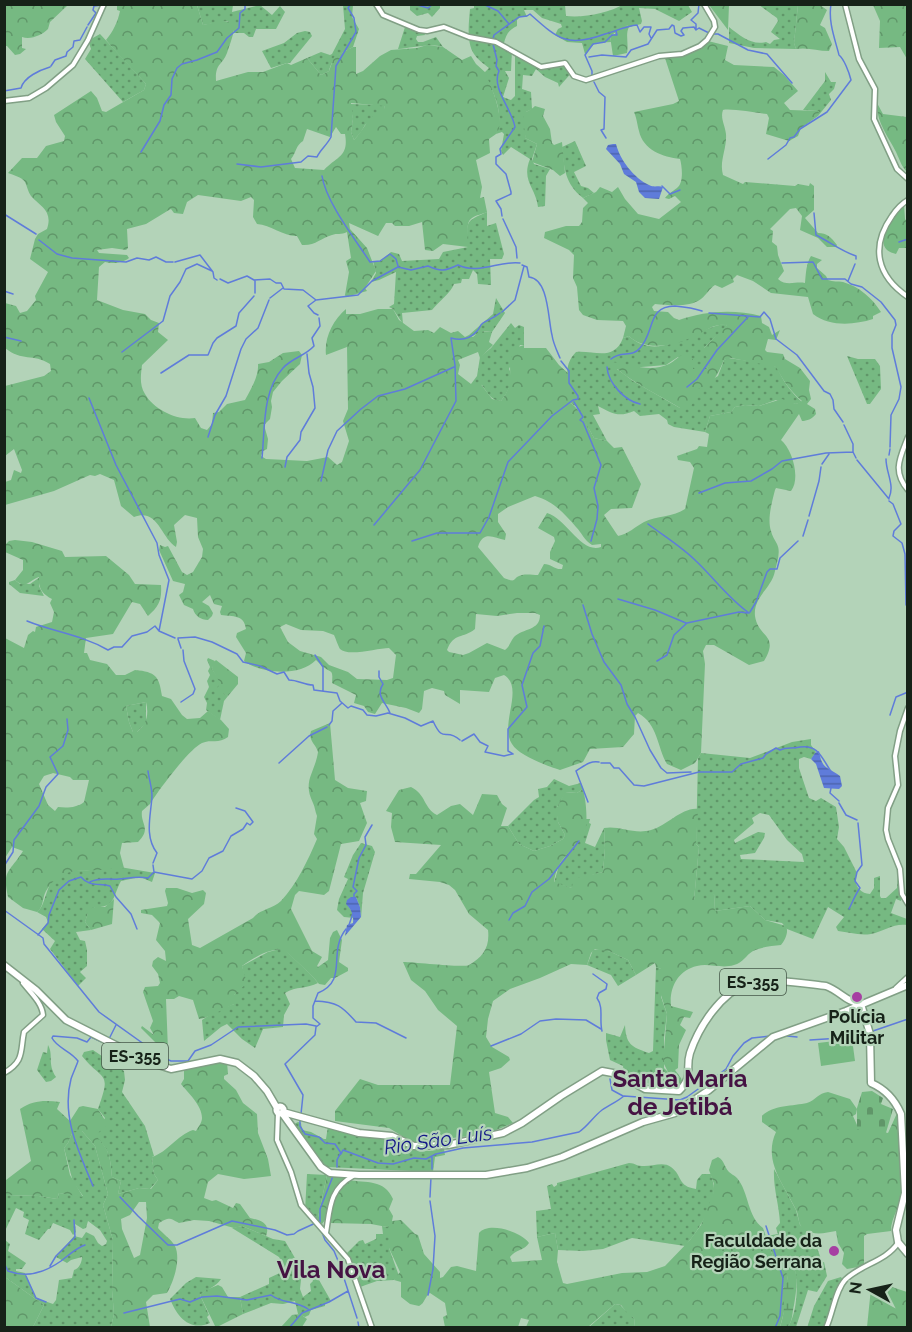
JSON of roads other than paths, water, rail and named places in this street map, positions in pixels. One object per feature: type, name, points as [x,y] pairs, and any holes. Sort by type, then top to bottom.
[{"type":"main road","name":"ES-355","points":[[4,965],[36,990],[66,1020],[89,1034],[148,1062],[171,1069],[209,1060],[233,1061],[254,1076],[282,1110],[302,1118],[359,1133],[392,1136],[418,1147],[448,1145],[503,1133],[602,1071],[618,1074],[645,1089],[679,1090],[689,1079],[690,1053],[710,1016],[731,994],[750,982],[787,982],[826,987],[838,992],[849,1001],[861,1004]]},
{"type":"main road","points":[[282,1110],[321,1167],[330,1173],[482,1175],[544,1164],[643,1122],[682,1110],[773,1037],[908,985]]},
{"type":"main road","points":[[849,1001],[849,1009]]},
{"type":"main road","points":[[861,1004],[869,1032],[871,1083],[882,1088],[901,1114],[905,1193],[897,1222],[898,1242],[908,1254]]},
{"type":"street","points":[[4,101],[29,98],[46,88],[75,63],[104,4]]},
{"type":"street","points":[[376,4],[382,15],[414,28],[427,32],[444,27],[469,37],[496,42],[539,67],[565,63],[574,76],[586,80],[658,56],[682,54],[700,46],[715,27],[704,4]]},
{"type":"street","points":[[846,4],[859,59],[875,89],[876,124],[892,153],[898,171],[908,179]]},
{"type":"street","points":[[908,200],[898,207],[887,224],[878,248],[883,269],[890,282],[908,297]]},
{"type":"street","points":[[908,437],[898,471],[900,479],[908,489]]},
{"type":"street","points":[[908,708],[895,756],[898,785],[886,819],[886,835],[900,869],[903,898],[908,904]]},
{"type":"street","points":[[4,1073],[15,1065],[23,1052],[24,1032],[41,1019],[43,1013],[18,975]]},
{"type":"street","points":[[894,991],[908,977]]},
{"type":"street","points":[[282,1110],[276,1127],[277,1140],[291,1172],[301,1205],[348,1259],[372,1328]]},
{"type":"street","points":[[326,1233],[333,1194],[345,1180],[359,1175]]},
{"type":"street","points":[[826,1328],[843,1282],[864,1267],[889,1254],[898,1242]]},
{"type":"water","points":[[616,144],[624,162],[638,178],[651,186],[663,187],[659,199],[645,198],[639,192],[636,182],[624,174],[620,164],[606,149],[608,145]]},
{"type":"water","points":[[819,751],[824,765],[840,776],[842,786],[839,789],[824,788],[816,764],[811,759]]},
{"type":"water","points":[[351,897],[356,897],[361,917],[345,936],[347,925],[353,923],[352,912],[346,904]]},
{"type":"waterway","points":[[141,152],[160,121],[164,105],[171,95],[172,79],[177,68],[182,64],[217,52],[227,38],[239,28],[240,13],[245,9],[245,4]]},
{"type":"waterway","points":[[237,164],[261,167],[301,162],[308,156],[317,157],[328,143],[331,137],[336,66],[356,32],[354,18],[348,8],[351,4]]},
{"type":"waterway","points":[[414,4],[428,8],[433,4]]},
{"type":"waterway","points":[[483,4],[498,11],[509,24]]},
{"type":"waterway","points":[[696,29],[696,24],[691,20],[698,13],[699,4]]},
{"type":"waterway","points":[[768,159],[786,145],[800,129],[827,112],[851,80],[843,59],[839,55],[834,37],[830,17],[831,4]]},
{"type":"waterway","points":[[88,25],[96,13],[93,10],[94,6],[102,5]]},
{"type":"waterway","points":[[493,39],[494,35],[519,17],[530,14],[548,30],[564,39],[592,38],[637,25],[640,32],[644,27],[651,27],[649,34],[651,38]]},
{"type":"waterway","points":[[589,57],[602,55],[626,57],[631,50],[648,44],[657,30],[669,29],[672,25],[675,33],[681,36],[684,35],[681,31],[683,28],[694,27],[696,30],[699,28],[709,33]]},
{"type":"waterway","points":[[51,66],[55,60],[66,56],[73,47],[74,41],[80,40],[87,27]]},
{"type":"waterway","points":[[592,76],[585,55],[593,44],[605,42],[612,35],[617,35],[616,31]]},
{"type":"waterway","points":[[713,34],[718,34],[748,50],[767,54],[792,83]]},
{"type":"waterway","points":[[493,44],[497,60],[496,66],[499,71],[498,84],[515,127],[500,149],[501,154],[496,157],[496,164],[506,174],[511,192],[496,201],[502,216]]},
{"type":"waterway","points":[[4,91],[21,88],[29,77],[50,67]]},
{"type":"waterway","points":[[594,82],[599,92],[605,97],[604,129],[601,130],[606,138]]},
{"type":"waterway","points":[[322,176],[335,209],[370,262],[380,261],[390,254],[396,259],[398,266]]},
{"type":"waterway","points":[[662,186],[670,194],[680,190]]},
{"type":"waterway","points":[[814,213],[816,235],[856,256],[856,259]]},
{"type":"waterway","points":[[4,214],[36,234]]},
{"type":"waterway","points":[[503,219],[516,247],[517,258]]},
{"type":"waterway","points":[[899,242],[908,239]]},
{"type":"waterway","points":[[39,240],[57,254],[72,258],[126,262],[137,258],[149,260],[156,257],[166,262],[173,262]]},
{"type":"waterway","points":[[175,262],[200,255],[217,280]]},
{"type":"waterway","points":[[782,263],[813,262],[822,279],[845,279],[851,284],[862,287],[881,302],[895,320],[892,348],[901,387],[899,399],[891,415],[890,447]]},
{"type":"waterway","points":[[318,315],[308,306],[316,300],[358,295],[372,281],[398,267],[411,270],[428,266],[443,270],[458,265],[466,268],[482,268],[505,263],[520,263]]},
{"type":"waterway","points":[[122,352],[163,321],[170,296],[186,269],[197,264],[212,271]]},
{"type":"waterway","points":[[848,281],[855,264]]},
{"type":"waterway","points":[[522,265],[527,267],[529,277],[536,279],[544,292],[555,347],[560,358]]},
{"type":"waterway","points":[[502,312],[515,300],[524,266]]},
{"type":"waterway","points":[[220,279],[228,283],[247,276],[254,280],[270,279],[281,283],[284,289],[303,290],[316,300]]},
{"type":"waterway","points":[[255,281],[255,293]]},
{"type":"waterway","points":[[270,298],[283,288]]},
{"type":"waterway","points":[[4,291],[13,294]]},
{"type":"waterway","points":[[161,373],[189,355],[208,355],[217,338],[236,326],[239,313],[254,296]]},
{"type":"waterway","points":[[208,437],[215,415],[226,396],[241,349],[246,339],[258,328],[269,300]]},
{"type":"waterway","points":[[611,359],[637,351],[645,342],[660,310],[675,306],[702,311]]},
{"type":"waterway","points":[[709,313],[760,317],[764,312],[770,319],[776,339],[797,355],[824,391],[830,394],[834,409],[843,422]]},
{"type":"waterway","points":[[374,525],[420,470],[456,401],[455,365],[451,338],[468,338],[483,323],[500,313]]},
{"type":"waterway","points":[[687,387],[697,379],[717,350],[748,317]]},
{"type":"waterway","points":[[262,458],[266,411],[271,388],[283,368],[314,346],[312,338],[320,326],[319,318]]},
{"type":"waterway","points":[[4,337],[21,341]]},
{"type":"waterway","points":[[285,467],[287,457],[300,440],[301,432],[315,408],[307,354]]},
{"type":"waterway","points":[[412,541],[437,533],[480,533],[489,517],[508,462],[552,416],[573,400],[578,399],[569,383],[569,371],[561,361]]},
{"type":"waterway","points":[[321,481],[328,450],[337,431],[361,409],[378,396],[405,389],[454,367]]},
{"type":"waterway","points":[[607,367],[610,379],[618,390],[640,404]]},
{"type":"waterway","points":[[89,398],[116,465],[157,543],[169,580],[159,631]]},
{"type":"waterway","points":[[574,402],[583,417],[580,420],[583,422],[601,465],[594,488],[598,506],[591,541]]},
{"type":"waterway","points":[[844,425],[853,444],[856,458]]},
{"type":"waterway","points":[[889,455],[890,449]]},
{"type":"waterway","points":[[699,493],[725,483],[751,481],[782,461],[826,453],[853,452]]},
{"type":"waterway","points":[[822,464],[829,454]]},
{"type":"waterway","points":[[886,459],[891,484],[889,498]]},
{"type":"waterway","points":[[857,460],[889,499]]},
{"type":"waterway","points":[[809,516],[821,467]]},
{"type":"waterway","points":[[889,501],[893,504],[901,524],[894,531],[893,536],[902,543],[905,554],[906,605]]},
{"type":"waterway","points":[[803,536],[808,520]]},
{"type":"waterway","points":[[648,524],[691,556],[749,613]]},
{"type":"waterway","points":[[750,612],[767,572],[770,569],[777,569],[780,558],[798,541]]},
{"type":"waterway","points":[[618,599],[655,610],[686,623]]},
{"type":"waterway","points":[[583,605],[604,662],[621,685],[627,704],[661,768],[667,773],[691,772]]},
{"type":"waterway","points":[[657,661],[667,655],[674,635],[687,623],[739,612],[748,613]]},
{"type":"waterway","points":[[27,621],[108,650],[122,647],[132,636],[147,632],[155,626],[159,631],[175,638]]},
{"type":"waterway","points":[[513,754],[508,751],[508,729],[527,707],[522,685],[533,653],[540,646],[544,626]]},
{"type":"waterway","points":[[178,638],[195,637],[212,642],[237,654],[243,662],[260,666],[277,674],[284,672],[289,680],[313,685],[314,690],[337,693],[340,701],[348,708],[351,706],[363,710],[367,715],[376,716],[388,713],[421,726],[433,721],[442,734],[455,736],[460,740]]},
{"type":"waterway","points":[[178,639],[181,648]]},
{"type":"waterway","points":[[181,702],[193,694],[195,689],[184,661],[183,650]]},
{"type":"waterway","points":[[315,655],[323,667],[323,690]]},
{"type":"waterway","points":[[379,671],[383,684],[381,696],[390,713]]},
{"type":"waterway","points":[[890,715],[896,697],[908,692]]},
{"type":"waterway","points":[[329,725],[333,711],[342,703]]},
{"type":"waterway","points":[[4,866],[13,852],[14,840],[39,806],[46,787],[58,774],[50,757],[63,746],[68,730],[67,719]]},
{"type":"waterway","points":[[279,763],[309,736],[327,727]]},
{"type":"waterway","points":[[462,741],[474,734],[480,742],[488,746],[485,752],[504,756],[512,754]]},
{"type":"waterway","points":[[601,763],[610,763],[614,768],[619,768],[634,785],[644,786],[699,772],[732,772],[741,764],[763,758],[776,748],[780,750],[806,747],[816,750],[832,773]]},
{"type":"waterway","points":[[588,802],[576,771],[590,763],[599,762]]},
{"type":"waterway","points":[[148,771],[152,790],[149,833],[157,853],[153,863]]},
{"type":"waterway","points":[[831,788],[830,793],[839,801]]},
{"type":"waterway","points":[[839,803],[846,815],[857,820]]},
{"type":"waterway","points":[[154,872],[192,879],[202,871],[209,858],[223,851],[231,836],[243,829],[247,823],[250,825],[253,822],[245,811],[236,808]]},
{"type":"waterway","points":[[849,909],[860,888],[855,881],[862,865],[858,823]]},
{"type":"waterway","points":[[354,898],[357,891],[353,887],[359,858],[366,845],[365,837],[372,825]]},
{"type":"waterway","points":[[509,920],[513,913],[525,906],[532,892],[549,879],[579,841]]},
{"type":"waterway","points":[[90,882],[101,879],[148,878],[154,872],[153,865]]},
{"type":"waterway","points":[[38,935],[48,923],[59,890],[69,881],[81,877],[91,883],[110,886],[116,897],[131,914],[137,929]]},
{"type":"waterway","name":"Rio São Luís","points":[[4,910],[43,938],[44,944],[99,1012],[171,1061],[188,1061],[195,1051],[211,1045],[238,1027],[306,1024],[316,1026]]},
{"type":"waterway","points":[[349,925],[353,913]]},
{"type":"waterway","points":[[301,1114],[303,1095],[285,1064],[315,1035],[316,1027],[320,1024],[313,1018],[313,1006],[318,993],[333,981],[338,947],[346,929]]},
{"type":"waterway","points":[[593,974],[607,984],[606,989],[599,993],[597,998],[602,1031]]},
{"type":"waterway","points":[[315,1001],[334,1004],[343,1009],[356,1022],[376,1023],[406,1038]]},
{"type":"waterway","name":"Rio São Luís","points":[[873,1031],[908,1019]]},
{"type":"waterway","points":[[491,1046],[521,1034],[540,1021],[586,1020],[601,1029]]},
{"type":"waterway","points":[[109,1039],[116,1025]]},
{"type":"waterway","name":"Rio São Luís","points":[[810,1040],[868,1033]]},
{"type":"waterway","points":[[93,1186],[77,1147],[68,1107],[71,1079],[78,1061],[52,1038],[53,1036],[77,1038],[87,1042],[91,1037],[105,1042]]},
{"type":"waterway","name":"Rio São Luís","points":[[341,1154],[343,1150],[378,1163],[393,1164],[414,1158],[426,1159],[436,1154],[463,1148],[532,1142],[579,1132],[602,1110],[624,1096],[680,1100],[687,1097],[726,1069],[744,1043],[752,1038],[770,1036]]},
{"type":"waterway","name":"Rio São Luís","points":[[787,1036],[797,1037]]},
{"type":"waterway","points":[[610,1079],[612,1090],[623,1096]]},
{"type":"waterway","name":"Rio São Luís","points":[[300,1118],[300,1126],[305,1134],[319,1137],[325,1143],[335,1144],[341,1153]]},
{"type":"waterway","points":[[337,1167],[340,1154]]},
{"type":"waterway","points":[[432,1157],[432,1169]]},
{"type":"waterway","points":[[320,1225],[320,1209],[333,1176]]},
{"type":"waterway","points":[[430,1197],[431,1177]]},
{"type":"waterway","points":[[120,1197],[168,1245],[177,1245],[232,1221],[275,1230],[287,1235],[294,1234],[320,1221]]},
{"type":"waterway","points":[[428,1295],[433,1269],[435,1236],[430,1201]]},
{"type":"waterway","points":[[50,1266],[56,1256],[75,1237],[74,1220]]},
{"type":"waterway","points":[[766,1226],[783,1278],[780,1316],[775,1328]]},
{"type":"waterway","points":[[321,1230],[339,1263],[357,1318]]},
{"type":"waterway","points":[[4,1263],[8,1271],[21,1274],[35,1273],[55,1265],[85,1245]]},
{"type":"waterway","points":[[26,1276],[36,1298],[46,1302]]},
{"type":"waterway","points":[[289,1328],[302,1313],[348,1291]]},
{"type":"waterway","points":[[124,1313],[180,1299],[190,1302],[202,1297],[217,1296],[247,1300],[271,1295],[308,1309]]},
{"type":"waterway","points":[[358,1322],[359,1328]]},
{"type":"place","name":"Polícia Militar","points":[[857,997]]},
{"type":"place","name":"Faculdade da Região Serrana","points":[[834,1251]]},
{"type":"district","name":"Santa Maria de Jetibá","points":[[680,1093]]},
{"type":"district","name":"Vila Nova","points":[[331,1270]]}]
